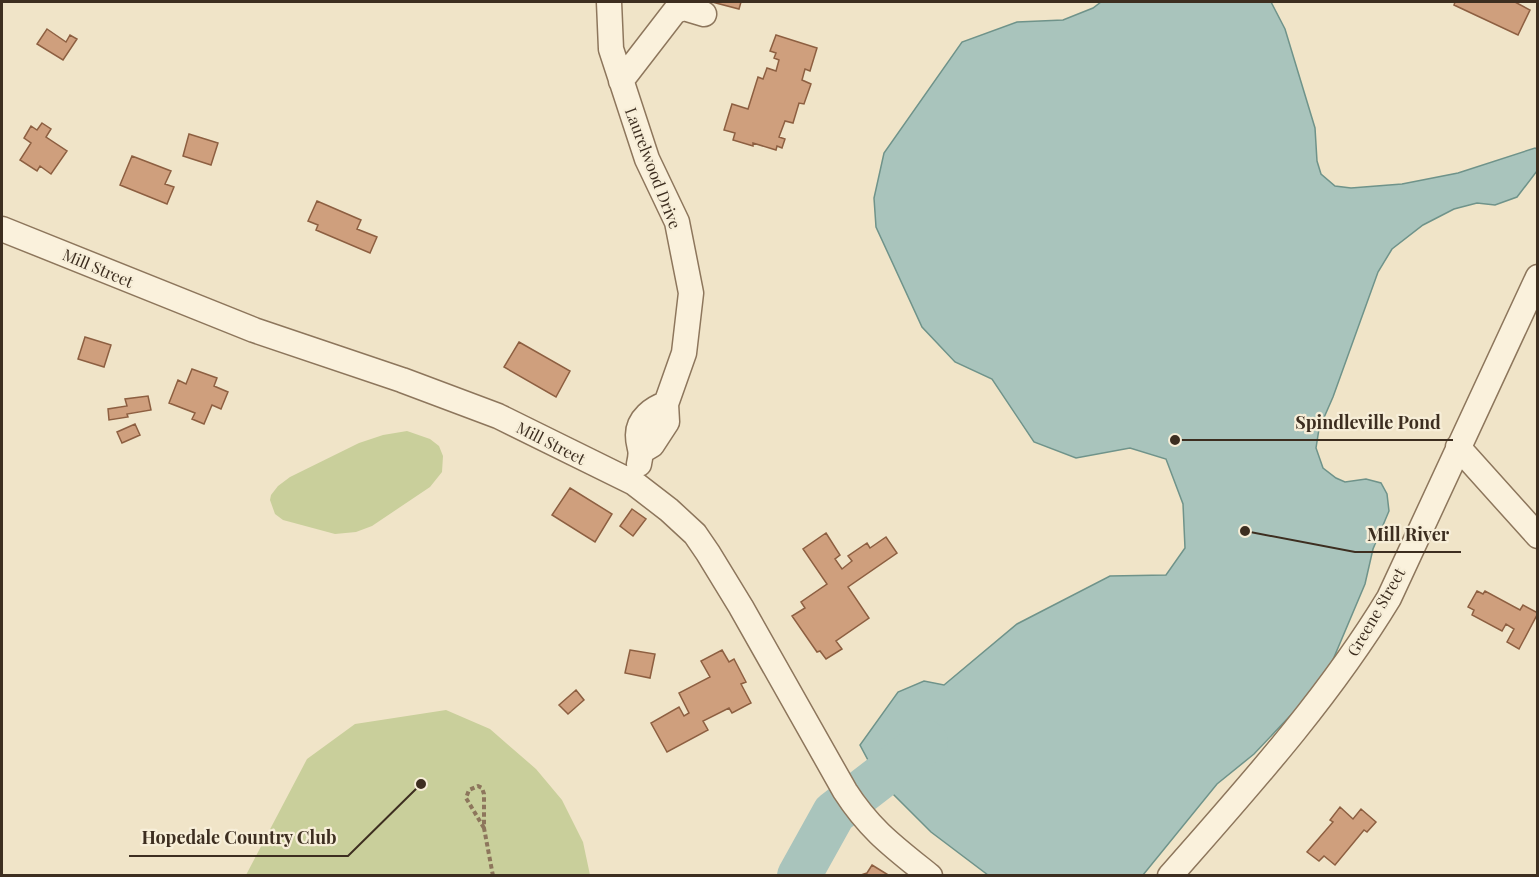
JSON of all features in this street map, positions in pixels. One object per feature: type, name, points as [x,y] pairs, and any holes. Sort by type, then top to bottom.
[{"type":"street","name":"Laurelwood Drive","points":[[609,2],[610,49],[647,159],[677,222],[691,293],[684,353],[666,404],[667,422],[652,445],[642,451],[633,483]]},
{"type":"street","points":[[621,81],[675,11],[684,8],[704,14]]},
{"type":"street","name":"Mill Street","points":[[2,229],[244,326],[402,380],[498,416],[633,483],[669,510],[695,534],[741,607],[859,813],[881,837],[930,876]]},
{"type":"street","name":"Greene Street","points":[[1170,876],[1285,744],[1365,637],[1389,598],[1538,278]]},
{"type":"street","points":[[1458,447],[1538,536]]},
{"type":"path","points":[[484,828],[466,798],[469,790],[478,786],[482,788],[484,794],[484,828],[493,876]]},
{"type":"green space","points":[[407,431],[430,439],[439,446],[443,456],[442,472],[430,487],[372,526],[356,532],[335,534],[283,520],[275,514],[270,500],[271,495],[290,477],[359,443],[383,435]]},
{"type":"green space","points":[[446,710],[490,729],[536,769],[562,800],[583,842],[590,875],[246,875],[307,759],[355,724]]},
{"type":"water","points":[[1101,2],[1271,2],[1285,29],[1315,128],[1317,161],[1321,174],[1335,186],[1351,188],[1402,184],[1458,173],[1535,148],[1537,149],[1537,171],[1517,197],[1495,205],[1477,203],[1454,209],[1423,225],[1392,249],[1378,272],[1333,397],[1319,429],[1316,448],[1323,468],[1336,478],[1345,482],[1366,479],[1381,483],[1387,494],[1389,511],[1373,549],[1365,584],[1329,669],[1307,698],[1254,754],[1217,784],[1143,875],[988,875],[931,832],[878,779],[860,745],[898,692],[924,681],[944,685],[1017,624],[1110,576],[1166,575],[1185,548],[1183,504],[1166,459],[1130,448],[1076,458],[1034,442],[992,379],[955,362],[922,327],[876,227],[874,198],[884,153],[962,42],[1017,22],[1063,20],[1093,8]]},
{"type":"building","points":[[712,2],[741,2],[739,9]]},
{"type":"building","points":[[1455,2],[1515,2],[1530,10],[1518,35],[1454,5]]},
{"type":"building","points":[[47,29],[66,42],[70,35],[77,39],[63,60],[37,44]]},
{"type":"building","points":[[776,35],[817,48],[810,71],[805,69],[802,80],[811,84],[804,104],[799,103],[793,123],[785,121],[779,137],[785,139],[782,148],[777,146],[776,150],[733,140],[735,133],[724,130],[732,104],[748,109],[758,77],[763,79],[767,68],[776,71],[779,60],[774,58],[776,53],[770,51]]},
{"type":"building","points":[[42,123],[51,129],[46,137],[67,151],[51,174],[40,166],[37,171],[20,160],[31,143],[24,138],[31,126],[37,130]]},
{"type":"building","points":[[189,134],[218,143],[211,165],[183,156]]},
{"type":"building","points":[[132,156],[171,171],[165,184],[174,187],[167,204],[120,185]]},
{"type":"building","points":[[317,201],[361,220],[357,229],[377,237],[370,253],[316,230],[318,225],[308,221]]},
{"type":"building","points":[[85,337],[111,345],[104,367],[78,359]]},
{"type":"building","points":[[519,342],[570,371],[556,397],[504,367]]},
{"type":"building","points":[[192,369],[217,378],[214,386],[228,392],[221,409],[212,405],[204,424],[192,419],[195,413],[169,403],[178,380],[186,384]]},
{"type":"building","points":[[148,396],[151,410],[109,420],[108,409],[127,406],[125,399]]},
{"type":"building","points":[[135,424],[140,435],[122,443],[117,432]]},
{"type":"building","points":[[570,488],[612,514],[595,542],[552,515]]},
{"type":"building","points":[[632,509],[646,519],[633,536],[620,526]]},
{"type":"building","points":[[826,533],[840,555],[835,559],[842,569],[852,561],[848,556],[867,543],[870,548],[886,537],[897,553],[848,587],[869,618],[836,641],[842,649],[826,659],[820,651],[817,652],[792,616],[805,608],[801,602],[827,584],[803,549]]},
{"type":"building","points":[[1477,591],[1483,594],[1485,591],[1520,610],[1523,605],[1538,613],[1519,649],[1507,642],[1514,629],[1506,624],[1502,631],[1472,615],[1474,610],[1468,607]]},
{"type":"building","points":[[630,650],[655,654],[650,678],[625,673]]},
{"type":"building","points":[[722,650],[729,662],[734,659],[746,682],[741,684],[751,703],[732,713],[729,708],[703,721],[708,730],[667,752],[651,723],[679,707],[684,716],[689,713],[679,693],[710,677],[701,661]]},
{"type":"building","points":[[576,690],[584,700],[568,714],[559,705]]},
{"type":"building","points":[[1340,807],[1353,819],[1361,809],[1376,822],[1367,832],[1364,830],[1335,865],[1324,856],[1319,861],[1307,852],[1333,822],[1330,820]]},
{"type":"building","points":[[872,865],[890,876],[858,876],[867,873]]},
{"type":"waterway","points":[[799,876],[834,813],[926,742]]},
{"type":"place","name":"Spindleville Pond","points":[[1175,440]]},
{"type":"place","name":"Mill River","points":[[1245,531]]},
{"type":"place","name":"Hopedale Country Club","points":[[421,784]]}]
